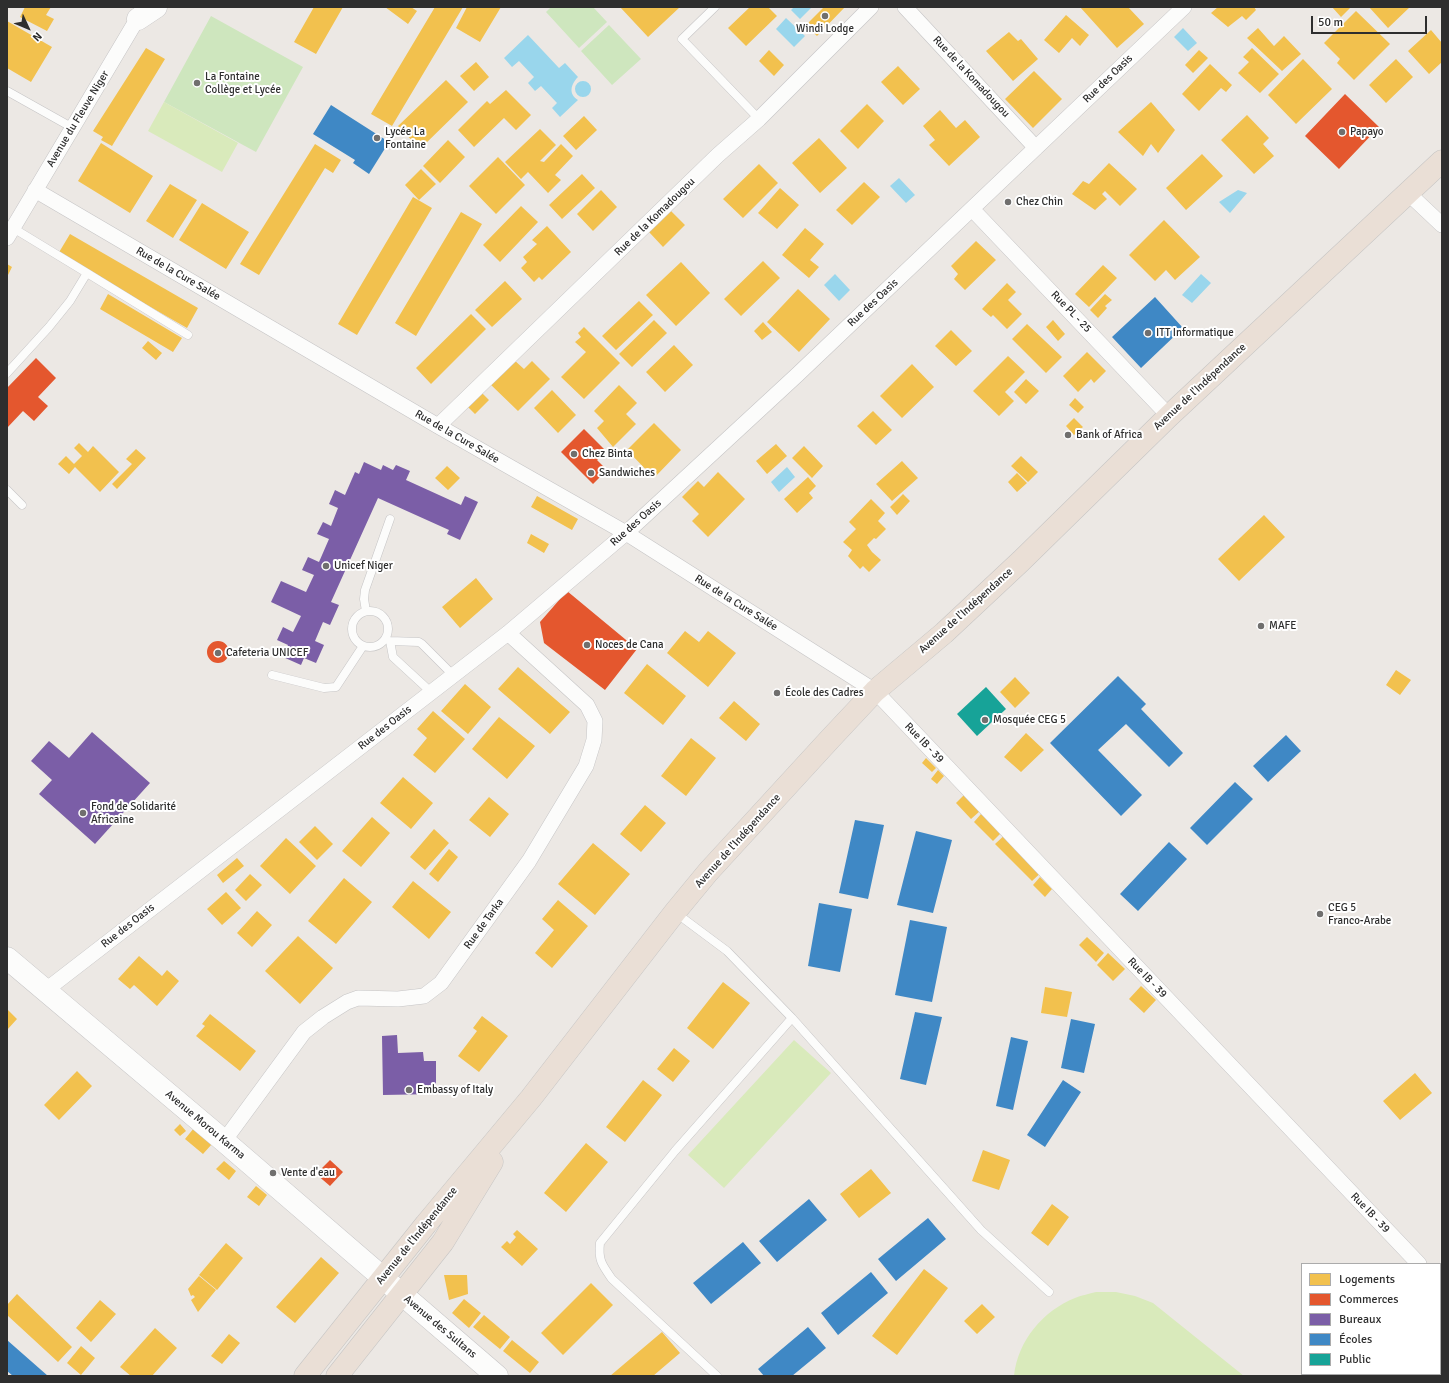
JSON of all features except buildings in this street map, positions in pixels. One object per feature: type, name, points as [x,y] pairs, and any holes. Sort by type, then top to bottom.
[{"type":"highway","name":"Avenue de l'Indépendance","points":[[305,1376],[383,1278],[531,1098],[675,912],[708,872],[875,691],[955,623],[1021,561],[1169,416],[1442,161]]},
{"type":"highway","name":"Avenue de l'Indépendance","points":[[337,1376],[443,1242],[531,1098]]},
{"type":"street","name":"Rue de la Komadougou","points":[[438,426],[759,118],[871,7]]},
{"type":"street","name":"Rue de la Komadougou","points":[[905,7],[1036,148]]},
{"type":"street","name":"Rue des Oasis","points":[[46,990],[508,633],[626,533],[797,375],[1184,7]]},
{"type":"street","name":"Avenue du Fleuve Niger","points":[[10,233],[146,11]]},
{"type":"street","name":"Rue de la Cure Salée","points":[[35,190],[438,426],[626,533],[875,691]]},
{"type":"street","points":[[1408,193],[1442,225]]},
{"type":"street","name":"Rue PL - 25","points":[[972,209],[1169,416]]},
{"type":"street","name":"Rue de Tarka","points":[[224,1141],[304,1032],[323,1016],[347,1002],[358,998],[398,1000],[424,996],[441,983],[529,861],[586,766],[594,740],[595,721],[587,705],[508,633]]},
{"type":"street","name":"Rue IB - 39","points":[[875,691],[1418,1263]]},
{"type":"street","name":"Avenue Morou Karma","points":[[7,958],[224,1141],[402,1294]]},
{"type":"street","name":"Avenue des Sultans","points":[[402,1294],[497,1376]]},
{"type":"lane","points":[[715,7],[682,39],[759,118]]},
{"type":"lane","points":[[7,91],[73,128]]},
{"type":"lane","points":[[10,233],[24,236],[188,335]]},
{"type":"lane","points":[[7,373],[49,327],[70,301],[86,273]]},
{"type":"lane","points":[[7,490],[22,505]]},
{"type":"lane","points":[[366,611],[364,599],[366,590],[390,519]]},
{"type":"lane","points":[[431,692],[393,657],[388,639],[386,621],[377,613],[366,611],[356,617],[352,629],[352,635],[355,640],[363,646],[377,646],[388,639],[419,642],[453,675]]},
{"type":"lane","points":[[272,675],[324,688],[336,686],[363,646]]},
{"type":"lane","points":[[675,912],[727,951],[792,1018],[981,1230],[1049,1292]]},
{"type":"lane","points":[[717,1376],[612,1279],[601,1263],[599,1254],[600,1243],[675,1151],[792,1018]]},
{"type":"green space","points":[[551,7],[593,7],[607,22],[579,48],[546,12]]},
{"type":"green space","points":[[211,16],[303,67],[256,152],[164,102]]},
{"type":"green space","points":[[609,25],[641,59],[612,85],[581,51]]},
{"type":"green space","points":[[164,102],[238,143],[222,172],[148,131]]},
{"type":"green space","points":[[794,1040],[831,1073],[724,1188],[688,1155]]},
{"type":"green space","points":[[1096,1292],[1116,1292],[1135,1296],[1153,1303],[1244,1376],[1014,1376],[1016,1363],[1021,1350],[1034,1328],[1063,1304],[1078,1297]]},
{"type":"water","points":[[794,7],[812,7],[800,19],[791,10]]},
{"type":"water","points":[[786,18],[805,36],[794,47],[776,29]]},
{"type":"water","points":[[1183,28],[1197,43],[1188,51],[1174,37]]},
{"type":"water","points":[[528,35],[559,68],[565,63],[578,77],[572,86],[572,92],[578,100],[560,117],[552,108],[557,103],[541,86],[535,91],[528,83],[534,77],[519,61],[512,67],[504,58]]},
{"type":"water","points":[[580,81],[586,81],[591,86],[589,95],[586,97],[580,97],[575,92],[575,86]]},
{"type":"water","points":[[899,178],[915,195],[906,203],[890,186]]},
{"type":"water","points":[[1238,190],[1247,193],[1230,213],[1219,202]]},
{"type":"water","points":[[835,274],[850,290],[839,301],[824,285]]},
{"type":"water","points":[[1201,274],[1211,283],[1192,303],[1182,295]]},
{"type":"water","points":[[787,467],[795,477],[779,492],[771,482]]},
{"type":"place","name":"Windi Lodge","points":[[825,16]]},
{"type":"place","name":"La Fontaine Collège et Lycée","points":[[197,83]]},
{"type":"place","name":"Papayo","points":[[1342,132]]},
{"type":"place","name":"Lycée La Fontaine","points":[[377,138]]},
{"type":"place","name":"Chez Chin","points":[[1008,202]]},
{"type":"place","name":"ITT Informatique","points":[[1148,333]]},
{"type":"place","name":"Bank of Africa","points":[[1068,435]]},
{"type":"place","name":"Chez Binta","points":[[574,454]]},
{"type":"place","name":"Sandwiches","points":[[591,473]]},
{"type":"place","name":"Unicef Niger","points":[[326,566]]},
{"type":"place","name":"MAFE","points":[[1261,626]]},
{"type":"place","name":"Noces de Cana","points":[[587,645]]},
{"type":"place","name":"Cafeteria UNICEF","points":[[218,653]]},
{"type":"place","name":"École des Cadres","points":[[777,693]]},
{"type":"place","name":"Mosquée CEG 5","points":[[985,720]]},
{"type":"place","name":"Fond de Solidarité Africaine","points":[[83,813]]},
{"type":"place","name":"CEG 5 Franco-Arabe","points":[[1320,914]]},
{"type":"place","name":"Embassy of Italy","points":[[409,1090]]},
{"type":"place","name":"Vente d'eau","points":[[273,1173]]}]
